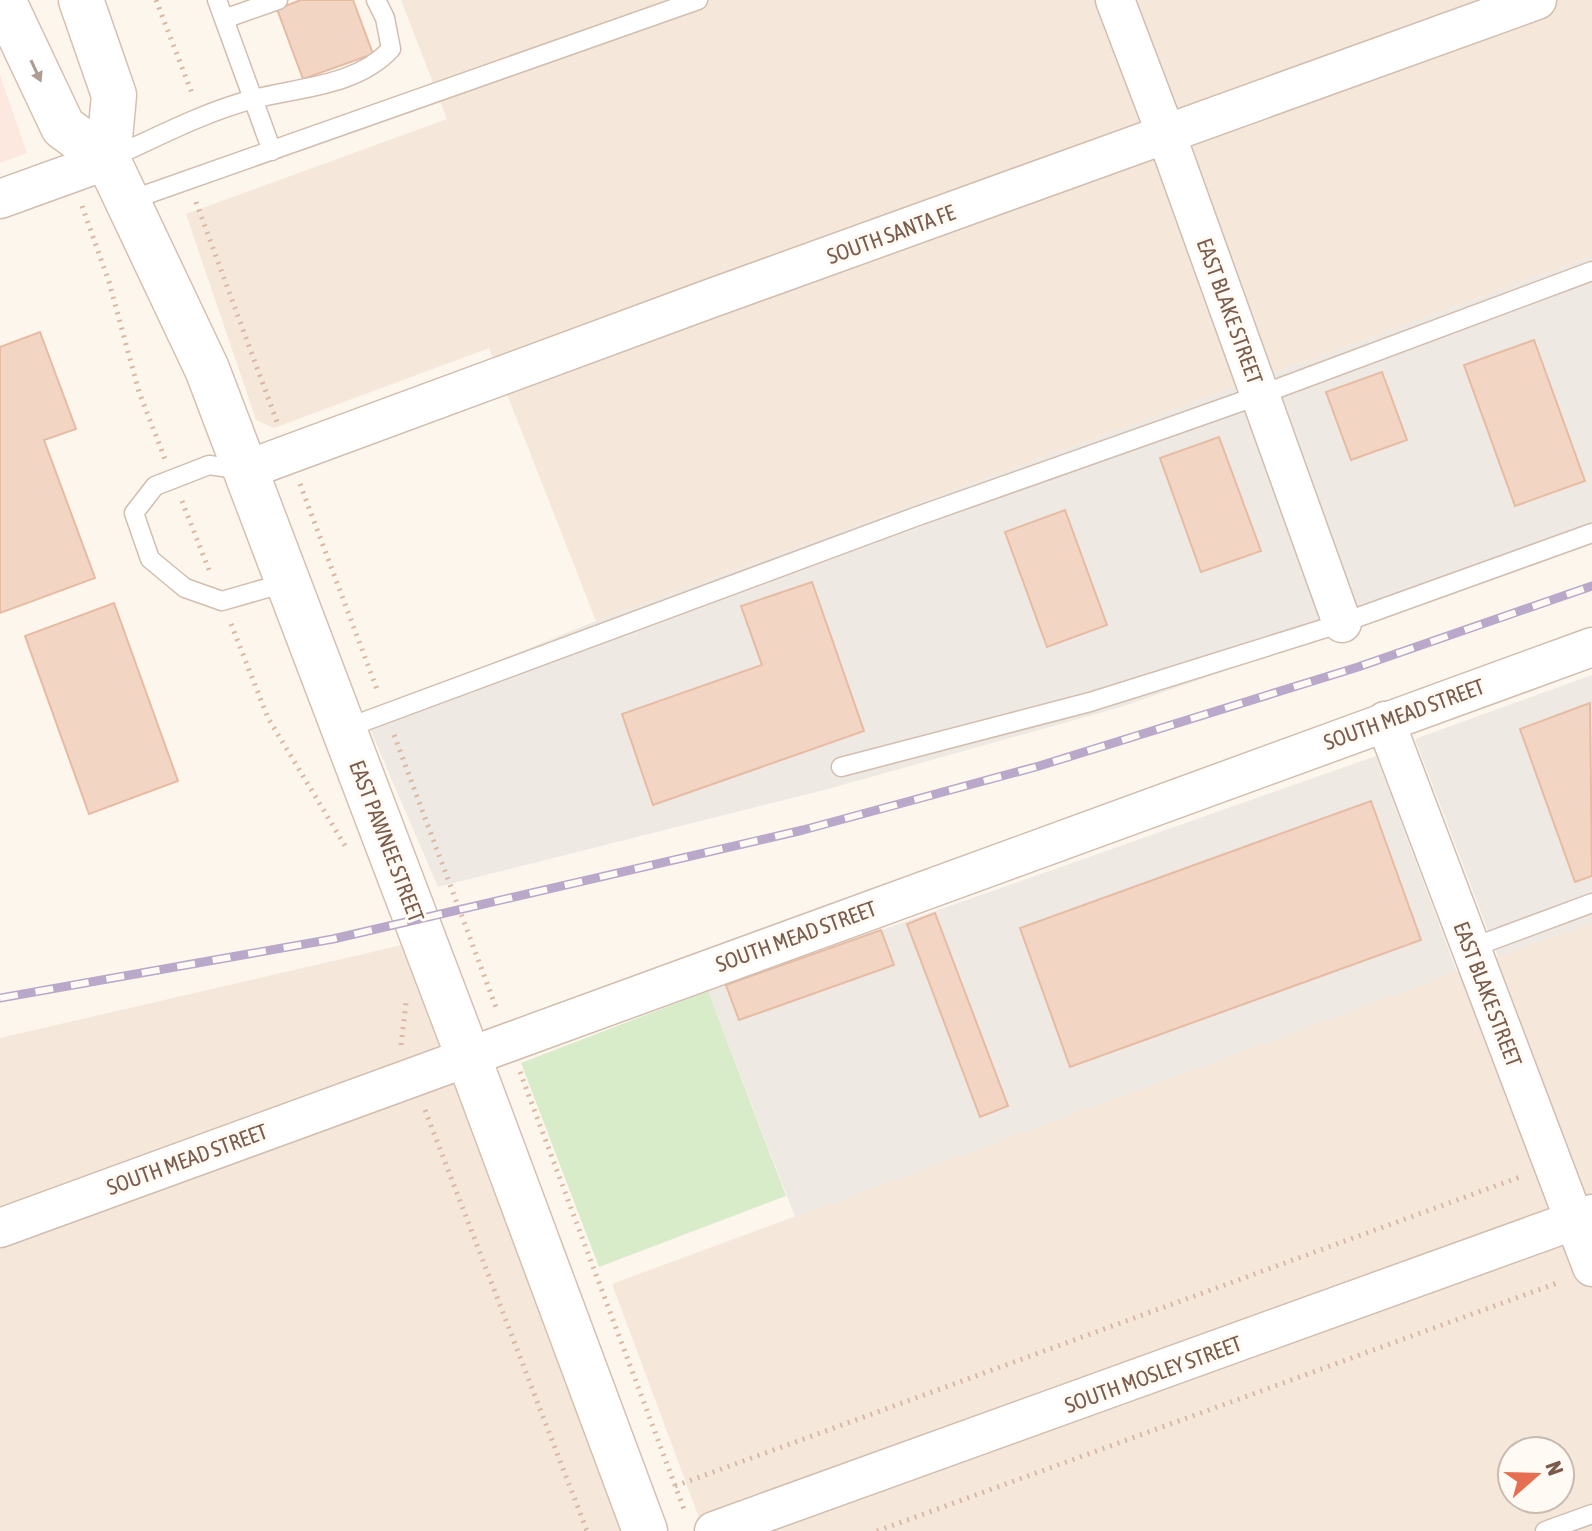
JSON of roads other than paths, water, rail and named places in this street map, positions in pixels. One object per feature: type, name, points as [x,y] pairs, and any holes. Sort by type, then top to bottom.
[{"type":"main road","name":"EAST PAWNEE STREET","points":[[3,0],[63,127],[108,160],[207,369],[645,1531]]},
{"type":"main road","points":[[81,0],[114,95],[108,160]]},
{"type":"street","name":"EAST BLAKE STREET","points":[[1115,0],[1342,623]]},
{"type":"street","name":"SOUTH SANTA FE","points":[[246,470],[1537,0]]},
{"type":"street","points":[[0,199],[108,160]]},
{"type":"street","name":"SOUTH MEAD STREET","points":[[0,1228],[1592,647]]},
{"type":"street","name":"EAST BLAKE STREET","points":[[1385,721],[1471,948],[1583,1218],[1592,1267]]},
{"type":"street","name":"SOUTH MOSLEY STREET","points":[[701,1525],[1583,1218]]},
{"type":"lane","points":[[217,0],[272,151]]},
{"type":"lane","points":[[224,19],[278,0]]},
{"type":"lane","points":[[108,160],[201,118],[253,99],[310,89],[379,62],[391,49],[385,18],[376,0]]},
{"type":"lane","points":[[128,201],[698,0]]},
{"type":"lane","points":[[344,729],[1592,271]]},
{"type":"lane","points":[[246,470],[209,465],[155,486],[134,513],[150,559],[185,588],[222,601],[288,582]]},
{"type":"lane","points":[[841,767],[1090,702],[1342,623],[1592,533]]},
{"type":"lane","points":[[1471,948],[1592,903]]},
{"type":"lane","points":[[1545,1531],[1592,1514]]},
{"type":"railway","points":[[0,998],[333,939],[803,830],[1039,766],[1358,667],[1592,586]]}]
